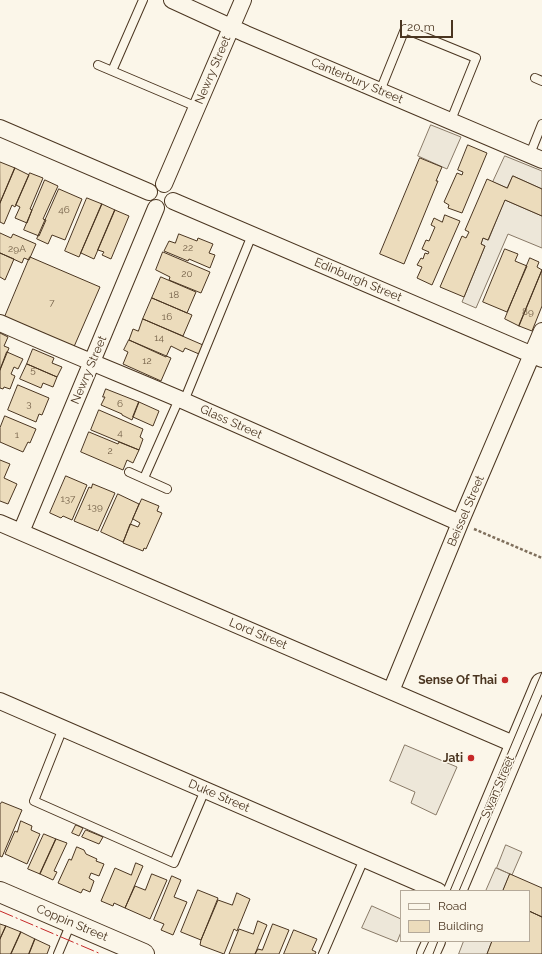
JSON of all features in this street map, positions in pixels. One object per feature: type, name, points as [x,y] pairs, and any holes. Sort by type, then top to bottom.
[{"type":"main road","name":"Swan Street","points":[[455,890],[542,684]]},
{"type":"main road","points":[[428,954],[434,942]]},
{"type":"street","name":"Canterbury Street","points":[[172,0],[231,28],[536,157]]},
{"type":"street","name":"Newry Street","points":[[164,184],[243,0]]},
{"type":"street","points":[[0,128],[149,192]]},
{"type":"street","points":[[155,185],[168,185],[174,193],[171,206],[163,210],[152,206],[148,198],[149,192],[155,185]]},
{"type":"street","name":"Edinburgh Street","points":[[173,202],[537,357]]},
{"type":"street","name":"Newry Street","points":[[21,532],[156,208]]},
{"type":"street","name":"Glass Street","points":[[0,323],[182,400],[460,523]]},
{"type":"street","name":"Beissel Street","points":[[391,691],[460,523],[537,357],[542,331]]},
{"type":"street","name":"Lord Street","points":[[0,523],[516,745]]},
{"type":"street","name":"Duke Street","points":[[0,701],[436,890]]},
{"type":"street","name":"Coppin Street","points":[[0,892],[144,954]]},
{"type":"lane","points":[[112,71],[143,0]]},
{"type":"lane","points":[[380,90],[406,29],[476,58],[451,120]]},
{"type":"lane","points":[[98,65],[197,107]]},
{"type":"lane","points":[[536,157],[542,124]]},
{"type":"lane","points":[[144,478],[182,400],[252,235]]},
{"type":"lane","points":[[129,472],[166,488]]},
{"type":"lane","points":[[63,728],[34,801],[174,863],[205,790]]},
{"type":"lane","points":[[323,954],[364,859]]},
{"type":"lane","points":[[58,954],[71,922]]},
{"type":"path","points":[[460,523],[542,558]]},
{"type":"shaded area","points":[[431,125],[461,137],[447,169],[418,156]]},
{"type":"shaded area","points":[[505,156],[542,171],[542,189],[513,176],[507,188],[493,182]]},
{"type":"shaded area","points":[[505,200],[542,216],[542,248],[508,234],[476,308],[462,302],[485,246],[481,244],[483,238],[488,240]]},
{"type":"shaded area","points":[[405,745],[457,767],[436,815],[411,803],[415,792],[390,781]]},
{"type":"shaded area","points":[[506,845],[522,852],[512,875],[497,868]]},
{"type":"shaded area","points":[[496,868],[510,874],[503,890],[486,890]]},
{"type":"shaded area","points":[[372,906],[400,919],[400,934],[397,942],[362,928]]},
{"type":"shaded area","points":[[464,942],[492,942],[487,954],[459,954]]},
{"type":"building","points":[[468,145],[487,153],[462,213],[448,208],[449,205],[444,202],[457,173],[462,175],[463,172],[458,170]]},
{"type":"building","points":[[420,158],[442,167],[436,181],[438,181],[404,264],[380,254]]},
{"type":"building","points":[[0,162],[15,168],[0,203]]},
{"type":"building","points":[[15,168],[29,175],[15,207],[12,205],[4,224],[0,222],[0,203]]},
{"type":"building","points":[[30,173],[43,178],[30,209],[32,210],[27,223],[15,218],[20,207],[16,205]]},
{"type":"building","points":[[513,176],[542,189],[542,216],[505,200],[488,240],[483,238],[481,244],[485,246],[464,297],[440,287],[462,236],[466,238],[469,232],[465,230],[487,179],[507,188]]},
{"type":"building","points":[[45,180],[58,186],[43,219],[46,220],[39,236],[24,230]]},
{"type":"building","points":[[59,189],[82,199],[65,240],[52,235],[48,244],[37,239]]},
{"type":"building","points":[[87,198],[102,204],[79,257],[65,251]]},
{"type":"building","points":[[102,204],[115,210],[94,259],[81,253]]},
{"type":"building","points":[[115,210],[129,216],[111,259],[102,255],[104,252],[98,250]]},
{"type":"building","points":[[445,215],[460,221],[432,285],[417,278],[422,267],[417,265],[421,258],[423,259],[425,253],[428,254],[429,252],[422,249],[426,240],[429,241],[435,227],[431,225],[434,218],[442,222]]},
{"type":"building","points":[[0,233],[11,238],[13,234],[36,244],[29,260],[24,258],[22,263],[0,253]]},
{"type":"building","points":[[179,234],[197,241],[198,238],[213,244],[209,253],[215,255],[210,268],[164,251],[169,241],[175,243]]},
{"type":"building","points":[[505,249],[518,254],[515,261],[527,266],[507,312],[483,302]]},
{"type":"building","points":[[163,252],[210,272],[201,293],[169,280],[170,277],[156,270]]},
{"type":"building","points":[[0,253],[14,259],[5,280],[0,277]]},
{"type":"building","points":[[30,257],[100,287],[73,349],[4,319]]},
{"type":"building","points":[[530,258],[539,262],[537,267],[542,270],[519,326],[505,319]]},
{"type":"building","points":[[542,270],[542,306],[532,331],[519,326]]},
{"type":"building","points":[[161,277],[196,292],[187,313],[152,298]]},
{"type":"building","points":[[152,298],[192,315],[183,336],[143,319]]},
{"type":"building","points":[[143,319],[203,345],[199,354],[185,348],[183,352],[171,346],[166,357],[129,340],[133,329],[138,331]]},
{"type":"building","points":[[0,333],[8,337],[4,346],[9,348],[0,370]]},
{"type":"building","points":[[129,340],[171,358],[161,381],[123,364],[128,352],[124,350]]},
{"type":"building","points":[[33,349],[54,358],[52,363],[62,367],[57,377],[27,364]]},
{"type":"building","points":[[7,352],[23,359],[18,369],[14,367],[11,374],[15,376],[10,389],[4,387],[3,389],[0,388],[0,370]]},
{"type":"building","points":[[27,364],[57,377],[53,387],[43,383],[41,388],[20,379]]},
{"type":"building","points":[[18,385],[49,398],[42,415],[39,414],[36,422],[8,410]]},
{"type":"building","points":[[106,389],[139,402],[132,420],[101,405],[105,397],[103,397]]},
{"type":"building","points":[[139,402],[159,411],[153,426],[133,417]]},
{"type":"building","points":[[99,410],[143,429],[140,437],[143,439],[139,450],[91,430]]},
{"type":"building","points":[[5,416],[36,429],[30,443],[28,442],[23,452],[0,442],[0,428]]},
{"type":"building","points":[[89,432],[118,444],[119,442],[139,450],[133,463],[127,460],[123,470],[81,452]]},
{"type":"building","points":[[0,460],[10,464],[4,478],[17,484],[8,504],[0,501]]},
{"type":"building","points":[[66,476],[87,485],[72,520],[63,516],[61,518],[50,513]]},
{"type":"building","points":[[93,484],[115,493],[98,531],[74,521],[89,487],[91,488]]},
{"type":"building","points":[[118,494],[139,504],[123,542],[101,532]]},
{"type":"building","points":[[142,499],[159,506],[157,511],[162,513],[146,549],[144,548],[143,551],[123,543],[130,524],[138,527],[140,523],[133,519]]},
{"type":"building","points":[[2,802],[22,810],[2,857],[0,856],[0,805]]},
{"type":"building","points":[[21,821],[32,826],[31,830],[40,834],[27,864],[5,854]]},
{"type":"building","points":[[76,825],[83,828],[79,836],[72,833]]},
{"type":"building","points":[[86,830],[103,837],[99,844],[82,837]]},
{"type":"building","points":[[44,834],[56,839],[40,874],[28,869]]},
{"type":"building","points":[[56,839],[67,843],[54,871],[57,872],[53,880],[40,874]]},
{"type":"building","points":[[77,847],[84,850],[86,854],[97,859],[96,861],[104,864],[99,876],[91,873],[89,878],[94,881],[90,892],[83,889],[81,893],[58,883],[69,859],[71,860]]},
{"type":"building","points":[[136,863],[143,866],[125,908],[114,903],[113,906],[101,901],[115,868],[131,875]]},
{"type":"building","points":[[152,874],[167,880],[150,919],[125,908],[135,886],[145,890]]},
{"type":"building","points":[[510,874],[542,888],[542,917],[530,911],[530,890],[503,890]]},
{"type":"building","points":[[172,876],[181,880],[174,897],[187,902],[173,935],[161,930],[164,924],[154,920]]},
{"type":"building","points":[[198,890],[218,898],[201,940],[181,932]]},
{"type":"building","points":[[237,893],[250,899],[237,931],[234,929],[224,954],[200,945],[218,900],[232,905]]},
{"type":"building","points":[[530,911],[542,917],[542,954],[487,954],[492,942],[530,942]]},
{"type":"building","points":[[258,921],[267,925],[255,954],[229,954],[239,929],[253,934]]},
{"type":"building","points":[[0,924],[6,926],[0,939]]},
{"type":"building","points":[[273,924],[289,930],[279,954],[255,954],[258,949],[262,950]]},
{"type":"building","points":[[6,926],[21,932],[11,954],[0,954],[0,939]]},
{"type":"building","points":[[294,930],[317,939],[312,950],[316,952],[315,954],[284,954]]},
{"type":"building","points":[[21,932],[35,939],[29,954],[11,954]]},
{"type":"building","points":[[35,939],[50,946],[47,954],[29,954]]},
{"type":"tram line","points":[[450,890],[542,672]]},
{"type":"tram line","points":[[459,890],[542,695]]},
{"type":"tram line","points":[[423,954],[429,942]]},
{"type":"tram line","points":[[433,954],[438,942]]},
{"type":"power","points":[[0,911],[101,954]]},
{"type":"place","name":"Sense Of Thai","points":[[505,680]]},
{"type":"place","name":"Jati","points":[[471,758]]}]
